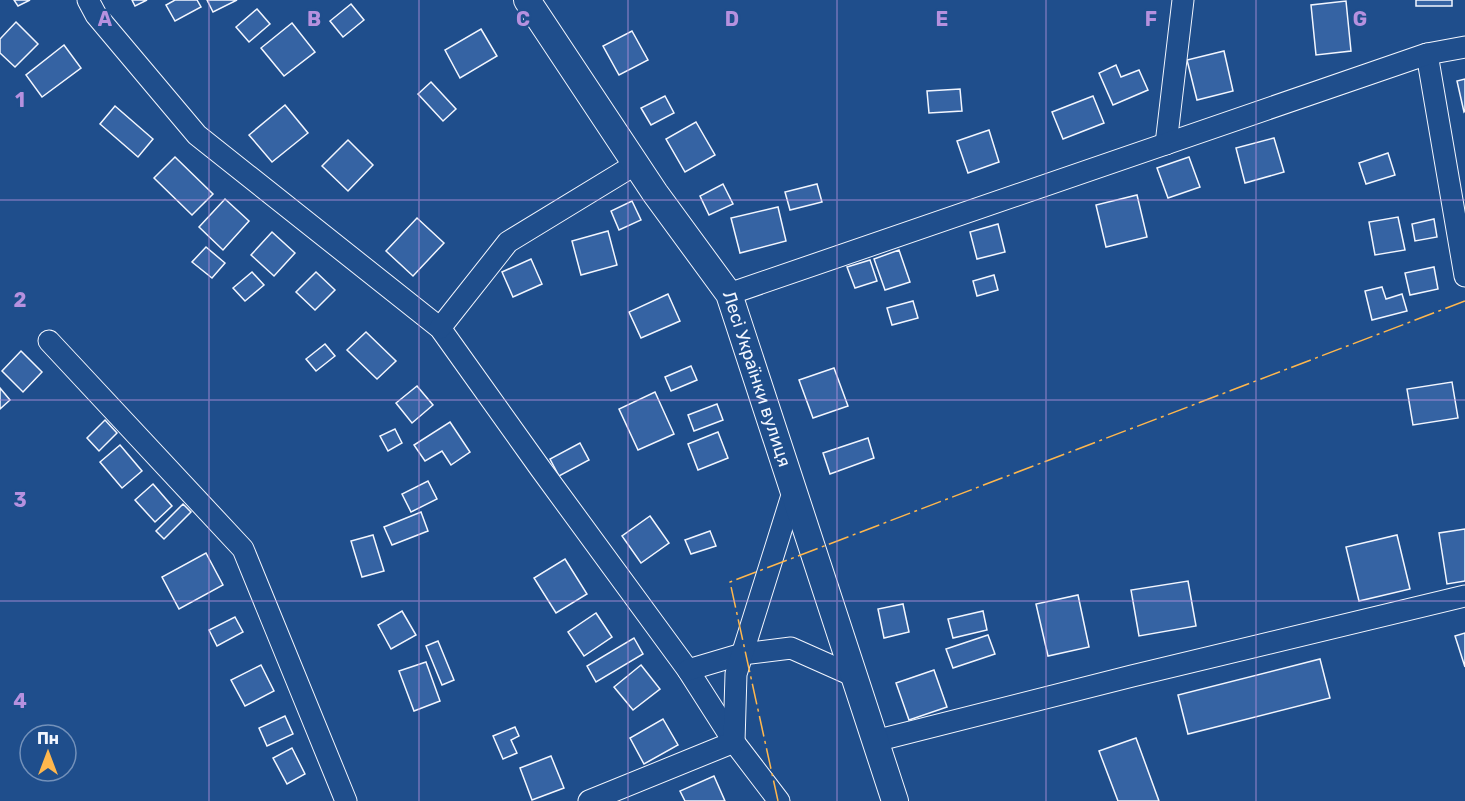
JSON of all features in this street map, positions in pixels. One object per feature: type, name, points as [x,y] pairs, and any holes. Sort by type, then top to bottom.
[{"type":"street","points":[[88,0],[96,15],[197,135],[440,328],[688,670],[734,742],[779,801]]},
{"type":"street","name":"Лесі Українки вулиця","points":[[527,0],[655,193],[729,294],[895,801]]},
{"type":"street","points":[[1166,144],[1183,0]]},
{"type":"street","points":[[729,294],[1427,54],[1465,47]]},
{"type":"street","points":[[1427,54],[1465,276]]},
{"type":"street","points":[[440,328],[508,242],[636,164]]},
{"type":"street","points":[[49,341],[243,549],[346,801]]},
{"type":"street","points":[[734,742],[736,674],[794,489]]},
{"type":"street","points":[[875,741],[1465,596]]},
{"type":"street","points":[[688,670],[742,654],[791,648],[854,676]]},
{"type":"street","points":[[589,801],[734,742]]},
{"type":"building","points":[[14,0],[30,0],[18,6]]},
{"type":"building","points":[[132,0],[147,0],[135,6]]},
{"type":"building","points":[[175,0],[197,0],[201,7],[175,21],[166,5]]},
{"type":"building","points":[[207,0],[237,0],[213,12]]},
{"type":"building","points":[[1416,0],[1452,0],[1452,6],[1416,6]]},
{"type":"building","points":[[1346,1],[1351,51],[1316,55],[1311,5]]},
{"type":"building","points":[[351,4],[364,20],[343,37],[330,21]]},
{"type":"building","points":[[257,9],[270,24],[249,42],[236,27]]},
{"type":"building","points":[[16,22],[38,44],[15,67],[0,53],[0,39]]},
{"type":"building","points":[[292,23],[315,52],[284,76],[261,48]]},
{"type":"building","points":[[481,29],[497,56],[460,78],[445,50]]},
{"type":"building","points":[[632,31],[648,60],[619,75],[603,46]]},
{"type":"building","points":[[64,45],[81,68],[42,97],[26,75]]},
{"type":"building","points":[[1224,51],[1233,91],[1197,100],[1187,60]]},
{"type":"building","points":[[1116,65],[1121,77],[1139,70],[1148,90],[1113,105],[1099,73]]},
{"type":"building","points":[[1465,79],[1465,111],[1464,112],[1457,81]]},
{"type":"building","points":[[431,82],[456,109],[443,121],[418,94]]},
{"type":"building","points":[[960,89],[962,111],[929,113],[927,91]]},
{"type":"building","points":[[665,96],[674,113],[651,125],[641,108]]},
{"type":"building","points":[[1093,96],[1104,123],[1063,139],[1052,112]]},
{"type":"building","points":[[285,105],[308,133],[272,162],[249,135]]},
{"type":"building","points":[[115,106],[153,139],[138,157],[100,124]]},
{"type":"building","points":[[696,122],[715,155],[685,172],[666,139]]},
{"type":"building","points":[[989,130],[999,162],[968,173],[957,141]]},
{"type":"building","points":[[1274,138],[1284,172],[1245,183],[1236,148]]},
{"type":"building","points":[[348,140],[373,165],[348,191],[322,166]]},
{"type":"building","points":[[1388,153],[1395,175],[1366,184],[1359,163]]},
{"type":"building","points":[[175,157],[213,194],[192,215],[154,178]]},
{"type":"building","points":[[1189,157],[1200,187],[1168,198],[1157,168]]},
{"type":"building","points":[[723,184],[733,204],[709,215],[700,196]]},
{"type":"building","points":[[817,184],[822,202],[790,210],[785,192]]},
{"type":"building","points":[[1137,195],[1147,237],[1106,247],[1096,205]]},
{"type":"building","points":[[225,199],[249,221],[223,250],[199,227]]},
{"type":"building","points":[[632,201],[641,220],[619,230],[611,211]]},
{"type":"building","points":[[778,207],[786,241],[740,253],[731,218]]},
{"type":"building","points":[[1398,217],[1405,250],[1375,255],[1369,222]]},
{"type":"building","points":[[417,218],[444,243],[413,276],[386,251]]},
{"type":"building","points":[[1434,219],[1437,237],[1415,241],[1412,224]]},
{"type":"building","points":[[998,224],[1005,252],[977,259],[970,232]]},
{"type":"building","points":[[608,231],[617,265],[581,275],[572,241]]},
{"type":"building","points":[[272,232],[295,253],[274,276],[251,255]]},
{"type":"building","points":[[206,247],[225,263],[212,278],[192,262]]},
{"type":"building","points":[[899,250],[910,282],[885,290],[874,259]]},
{"type":"building","points":[[531,259],[542,284],[513,297],[502,272]]},
{"type":"building","points":[[870,260],[877,281],[855,288],[847,267]]},
{"type":"building","points":[[1434,267],[1438,289],[1410,295],[1405,273]]},
{"type":"building","points":[[252,272],[264,285],[245,301],[233,288]]},
{"type":"building","points":[[316,272],[335,290],[315,310],[296,292]]},
{"type":"building","points":[[994,275],[998,290],[977,296],[973,281]]},
{"type":"building","points":[[1382,287],[1386,299],[1402,294],[1407,311],[1372,320],[1365,291]]},
{"type":"building","points":[[668,294],[680,321],[641,338],[629,312]]},
{"type":"building","points":[[913,301],[918,318],[892,325],[887,308]]},
{"type":"building","points":[[366,332],[396,361],[377,379],[347,350]]},
{"type":"building","points":[[325,344],[335,356],[316,371],[306,359]]},
{"type":"building","points":[[21,351],[42,372],[23,392],[2,371]]},
{"type":"building","points":[[691,366],[697,380],[671,391],[665,377]]},
{"type":"building","points":[[834,368],[848,406],[813,418],[799,380]]},
{"type":"building","points":[[1452,382],[1458,418],[1413,425],[1407,389]]},
{"type":"building","points":[[417,386],[433,405],[412,423],[396,403]]},
{"type":"building","points":[[0,388],[10,400],[0,409]]},
{"type":"building","points":[[655,392],[674,434],[638,450],[619,409]]},
{"type":"building","points":[[717,404],[723,420],[694,431],[688,415]]},
{"type":"building","points":[[105,420],[117,433],[99,451],[87,438]]},
{"type":"building","points":[[450,422],[470,452],[451,465],[442,451],[425,461],[414,445]]},
{"type":"building","points":[[395,429],[402,443],[388,451],[380,436]]},
{"type":"building","points":[[718,432],[728,458],[698,470],[688,444]]},
{"type":"building","points":[[868,438],[874,458],[830,474],[823,453]]},
{"type":"building","points":[[580,443],[589,460],[559,476],[550,459]]},
{"type":"building","points":[[120,445],[142,471],[122,488],[100,462]]},
{"type":"building","points":[[428,481],[437,499],[411,512],[402,494]]},
{"type":"building","points":[[153,484],[172,506],[155,522],[135,500]]},
{"type":"building","points":[[183,504],[191,512],[164,539],[156,531]]},
{"type":"building","points":[[421,512],[428,531],[392,545],[384,527]]},
{"type":"building","points":[[650,516],[669,543],[641,563],[622,536]]},
{"type":"building","points":[[1465,529],[1465,581],[1447,584],[1439,533]]},
{"type":"building","points":[[710,531],[716,546],[691,554],[685,540]]},
{"type":"building","points":[[373,535],[384,571],[362,577],[351,541]]},
{"type":"building","points":[[1397,535],[1410,589],[1359,601],[1346,547]]},
{"type":"building","points":[[206,553],[223,585],[179,609],[162,577]]},
{"type":"building","points":[[565,559],[587,594],[556,613],[534,578]]},
{"type":"building","points":[[1188,581],[1196,626],[1139,636],[1131,590]]},
{"type":"building","points":[[1078,595],[1089,647],[1048,656],[1036,604]]},
{"type":"building","points":[[903,604],[909,632],[884,638],[878,609]]},
{"type":"building","points":[[402,611],[416,635],[391,649],[378,625]]},
{"type":"building","points":[[983,611],[987,630],[953,638],[948,619]]},
{"type":"building","points":[[596,613],[612,637],[584,656],[568,632]]},
{"type":"building","points":[[235,617],[243,632],[217,646],[209,630]]},
{"type":"building","points":[[1465,633],[1465,667],[1455,636]]},
{"type":"building","points":[[988,635],[995,654],[953,668],[946,649]]},
{"type":"building","points":[[634,638],[643,654],[596,682],[587,666]]},
{"type":"building","points":[[438,641],[454,680],[442,685],[426,646]]},
{"type":"building","points":[[1320,659],[1330,698],[1188,734],[1178,695]]},
{"type":"building","points":[[426,662],[440,701],[414,711],[399,671]]},
{"type":"building","points":[[261,665],[274,691],[245,706],[231,680]]},
{"type":"building","points":[[641,665],[660,689],[633,710],[614,687]]},
{"type":"building","points":[[934,670],[947,707],[909,720],[896,683]]},
{"type":"building","points":[[285,716],[293,734],[267,746],[259,728]]},
{"type":"building","points":[[663,719],[678,745],[644,764],[630,738]]},
{"type":"building","points":[[515,727],[519,736],[511,740],[517,753],[503,759],[493,736]]},
{"type":"building","points":[[1136,738],[1159,801],[1118,801],[1099,751]]},
{"type":"building","points":[[292,748],[305,774],[287,784],[273,758]]},
{"type":"building","points":[[551,756],[564,788],[532,800],[520,768]]},
{"type":"building","points":[[714,776],[725,801],[685,801],[680,791]]},
{"type":"power","points":[[778,801],[730,582],[1465,301]]}]
